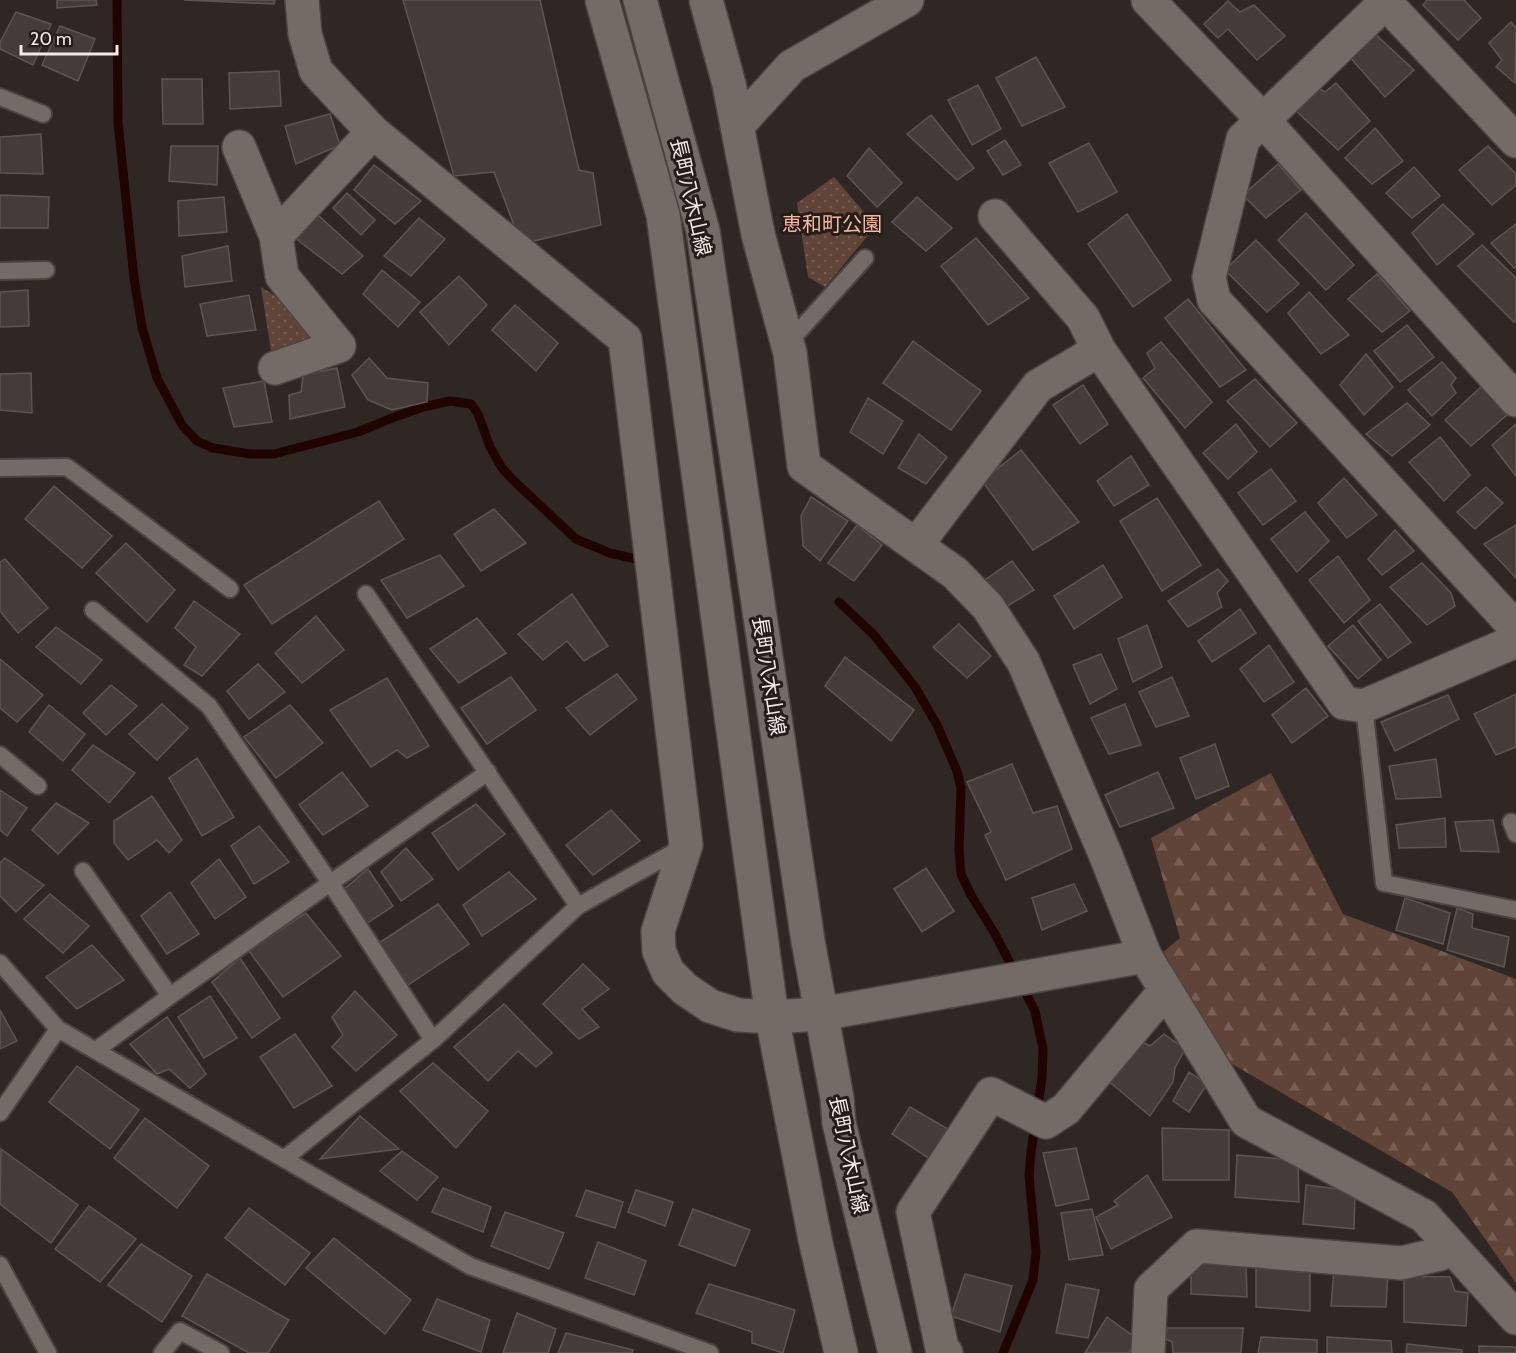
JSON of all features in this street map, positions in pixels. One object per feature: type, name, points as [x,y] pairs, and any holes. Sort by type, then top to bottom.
[{"type":"street","points":[[302,0],[305,33],[316,71],[373,132],[625,339],[686,845],[658,931],[659,951],[668,972],[685,989],[710,1006],[738,1015],[772,1017],[821,1014],[1145,956]]},
{"type":"street","points":[[602,0],[663,215],[772,1017],[815,1239],[841,1353]]},
{"type":"street","name":"長町八木山線","points":[[640,0],[703,231],[839,1123],[895,1353]]},
{"type":"street","points":[[706,0],[729,84],[758,234],[788,343],[804,466],[955,573],[988,607],[1024,663],[1106,856],[1145,956],[1246,1121],[1424,1216],[1516,1318]]},
{"type":"street","points":[[737,126],[792,66],[907,0]]},
{"type":"street","points":[[1148,0],[1263,120],[1516,400]]},
{"type":"street","points":[[1516,141],[1385,1],[1243,139],[1209,277],[1214,300],[1516,628]]},
{"type":"street","points":[[276,236],[373,132]]},
{"type":"street","points":[[239,147],[276,236],[282,276],[339,346],[274,368]]},
{"type":"street","points":[[995,216],[1083,318],[1099,350],[1344,702],[1364,706],[1516,641]]},
{"type":"street","points":[[916,545],[1038,386],[1099,350]]},
{"type":"street","points":[[946,1353],[942,1348],[913,1212],[991,1094],[1033,1116],[1066,1110],[1165,990]]},
{"type":"street","points":[[1149,1353],[1151,1289],[1197,1246],[1401,1263],[1440,1254],[1451,1246]]},
{"type":"lane","points":[[0,97],[43,114]]},
{"type":"lane","points":[[788,343],[865,258]]},
{"type":"lane","points":[[0,271],[46,270]]},
{"type":"lane","points":[[0,468],[67,467],[230,590]]},
{"type":"lane","points":[[366,594],[578,906]]},
{"type":"lane","points":[[93,610],[209,706],[434,1040]]},
{"type":"lane","points":[[1364,706],[1384,884],[1516,910]]},
{"type":"lane","points":[[0,755],[38,786]]},
{"type":"lane","points":[[96,1050],[488,772]]},
{"type":"lane","points":[[285,1158],[434,1040],[578,906],[686,845]]},
{"type":"lane","points":[[83,871],[170,996]]},
{"type":"lane","points":[[0,963],[58,1029],[470,1266],[710,1353]]},
{"type":"lane","points":[[0,1113],[58,1029]]},
{"type":"lane","points":[[0,1265],[48,1353]]},
{"type":"lane","points":[[162,1353],[180,1331],[221,1353]]},
{"type":"green space","name":"恵和町公園","points":[[834,177],[876,226],[825,287],[808,277],[797,203]]},
{"type":"green space","points":[[261,287],[277,297],[321,341],[284,356],[271,351]]},
{"type":"green space","points":[[1271,773],[1343,914],[1516,979],[1516,1283],[1452,1192],[1227,1061],[1163,952],[1180,938],[1151,838]]},
{"type":"building","points":[[57,0],[96,0],[97,5],[57,8]]},
{"type":"building","points":[[184,0],[275,0],[274,4]]},
{"type":"building","points":[[403,0],[540,0],[579,170],[593,173],[601,225],[521,244],[494,172],[454,176]]},
{"type":"building","points":[[1427,0],[1464,0],[1481,18],[1458,40],[1423,5]]},
{"type":"building","points":[[1228,1],[1240,12],[1254,5],[1285,36],[1257,60],[1228,29],[1218,38],[1204,24]]},
{"type":"building","points":[[16,12],[51,24],[33,65],[0,49],[0,42]]},
{"type":"building","points":[[1511,22],[1516,28],[1515,83],[1496,67],[1502,60],[1489,43]]},
{"type":"building","points":[[60,26],[95,39],[78,81],[42,65]]},
{"type":"building","points":[[1374,33],[1414,70],[1385,97],[1348,55]]},
{"type":"building","points":[[1036,57],[1065,107],[1022,126],[996,78]]},
{"type":"building","points":[[279,71],[281,106],[230,109],[229,73]]},
{"type":"building","points":[[162,79],[202,79],[203,124],[163,124]]},
{"type":"building","points":[[1336,83],[1370,121],[1338,150],[1292,107],[1315,86],[1325,92]]},
{"type":"building","points":[[978,85],[1001,129],[972,145],[948,100]]},
{"type":"building","points":[[330,114],[340,145],[296,164],[285,126]]},
{"type":"building","points":[[931,115],[974,168],[957,180],[907,134]]},
{"type":"building","points":[[1375,128],[1403,161],[1372,184],[1345,158]]},
{"type":"building","points":[[41,134],[43,174],[0,173],[0,137]]},
{"type":"building","points":[[1005,140],[1021,165],[1003,175],[987,151]]},
{"type":"building","points":[[1089,143],[1117,192],[1078,212],[1049,163]]},
{"type":"building","points":[[171,146],[218,146],[217,185],[169,181]]},
{"type":"building","points":[[1488,146],[1516,174],[1516,185],[1492,205],[1459,170]]},
{"type":"building","points":[[869,148],[902,183],[877,207],[847,176]]},
{"type":"building","points":[[1278,164],[1301,190],[1266,218],[1243,195]]},
{"type":"building","points":[[374,165],[421,201],[395,224],[354,190]]},
{"type":"building","points":[[1414,167],[1440,196],[1412,218],[1386,193]]},
{"type":"building","points":[[347,193],[375,220],[361,235],[333,208]]},
{"type":"building","points":[[0,195],[49,197],[48,228],[0,228]]},
{"type":"building","points":[[224,197],[227,232],[179,236],[178,201]]},
{"type":"building","points":[[917,197],[952,228],[926,251],[892,222]]},
{"type":"building","points":[[1443,204],[1474,234],[1437,265],[1412,233]]},
{"type":"building","points":[[1306,213],[1354,265],[1326,290],[1278,240]]},
{"type":"building","points":[[1127,214],[1171,280],[1133,307],[1088,244]]},
{"type":"building","points":[[319,216],[363,256],[342,274],[295,238]]},
{"type":"building","points":[[419,218],[445,239],[411,276],[384,256]]},
{"type":"building","points":[[1516,224],[1516,266],[1514,268],[1491,243]]},
{"type":"building","points":[[976,238],[1029,298],[988,325],[941,266]]},
{"type":"building","points":[[1256,240],[1299,284],[1267,312],[1225,270]]},
{"type":"building","points":[[1482,245],[1516,278],[1516,321],[1514,322],[1458,266]]},
{"type":"building","points":[[228,246],[232,281],[185,287],[182,256]]},
{"type":"building","points":[[382,270],[420,302],[398,327],[363,294]]},
{"type":"building","points":[[1377,274],[1410,311],[1382,332],[1348,299]]},
{"type":"building","points":[[459,276],[487,305],[449,345],[420,312]]},
{"type":"building","points":[[28,290],[29,326],[0,327],[0,292]]},
{"type":"building","points":[[1309,292],[1349,335],[1321,354],[1288,313]]},
{"type":"building","points":[[249,295],[256,330],[207,336],[200,304]]},
{"type":"building","points":[[1188,299],[1246,370],[1220,387],[1165,318]]},
{"type":"building","points":[[515,305],[558,343],[536,371],[492,330]]},
{"type":"building","points":[[1407,325],[1434,357],[1400,382],[1374,351]]},
{"type":"building","points":[[913,341],[981,391],[951,430],[883,383]]},
{"type":"building","points":[[1161,342],[1212,402],[1185,428],[1143,378],[1155,368],[1147,353]]},
{"type":"building","points":[[1366,354],[1393,387],[1364,415],[1340,385]]},
{"type":"building","points":[[369,358],[387,378],[428,383],[427,402],[392,410],[368,400],[352,375]]},
{"type":"building","points":[[1442,362],[1456,378],[1451,385],[1456,393],[1432,416],[1408,390]]},
{"type":"building","points":[[337,368],[345,407],[290,419],[289,395],[301,392],[303,375]]},
{"type":"building","points":[[31,373],[32,413],[0,410],[0,374]]},
{"type":"building","points":[[1255,379],[1297,423],[1270,447],[1227,401]]},
{"type":"building","points":[[264,381],[272,422],[234,427],[223,388]]},
{"type":"building","points":[[1083,385],[1108,424],[1080,444],[1053,405]]},
{"type":"building","points":[[1482,386],[1508,414],[1471,446],[1445,420]]},
{"type":"building","points":[[868,398],[903,421],[883,454],[850,432]]},
{"type":"building","points":[[1407,403],[1430,425],[1392,456],[1366,434]]},
{"type":"building","points":[[1236,424],[1257,452],[1228,479],[1203,453]]},
{"type":"building","points":[[1516,424],[1516,476],[1492,445]]},
{"type":"building","points":[[919,434],[947,457],[926,484],[898,468]]},
{"type":"building","points":[[1440,437],[1470,475],[1444,501],[1409,462]]},
{"type":"building","points":[[1021,450],[1079,522],[1033,550],[982,481]]},
{"type":"building","points":[[1131,456],[1149,485],[1114,506],[1097,481]]},
{"type":"building","points":[[1271,469],[1296,501],[1263,525],[1238,493]]},
{"type":"building","points":[[1344,478],[1377,515],[1347,538],[1318,503]]},
{"type":"building","points":[[54,486],[112,536],[82,568],[25,519]]},
{"type":"building","points":[[1486,487],[1503,503],[1475,529],[1457,512]]},
{"type":"building","points":[[811,497],[848,521],[820,561],[803,546],[801,516]]},
{"type":"building","points":[[1157,498],[1201,565],[1162,591],[1120,521]]},
{"type":"building","points":[[379,501],[404,539],[272,624],[244,585]]},
{"type":"building","points":[[494,509],[526,543],[481,571],[454,534]]},
{"type":"building","points":[[1305,512],[1329,541],[1297,572],[1271,539]]},
{"type":"building","points":[[857,525],[882,545],[854,581],[828,563]]},
{"type":"building","points":[[1516,525],[1516,578],[1484,544]]},
{"type":"building","points":[[1395,530],[1414,551],[1382,575],[1368,559]]},
{"type":"building","points":[[126,543],[175,590],[147,622],[96,573]]},
{"type":"building","points":[[440,555],[464,586],[407,618],[381,580]]},
{"type":"building","points":[[1338,556],[1370,600],[1344,623],[1309,580]]},
{"type":"building","points":[[5,559],[48,608],[18,633],[0,611],[0,562]]},
{"type":"building","points":[[1012,561],[1034,590],[1004,608],[982,582]]},
{"type":"building","points":[[1422,563],[1451,593],[1455,606],[1427,625],[1390,587]]},
{"type":"building","points":[[1103,565],[1122,597],[1074,629],[1054,596]]},
{"type":"building","points":[[1218,569],[1228,581],[1217,593],[1222,607],[1188,627],[1168,601]]},
{"type":"building","points":[[572,594],[608,646],[584,661],[567,641],[543,660],[518,634]]},
{"type":"building","points":[[194,601],[240,634],[202,676],[184,665],[196,647],[175,628]]},
{"type":"building","points":[[1380,604],[1411,642],[1388,658],[1358,621]]},
{"type":"building","points":[[1240,609],[1256,633],[1212,662],[1198,641]]},
{"type":"building","points":[[316,616],[344,650],[302,683],[275,653]]},
{"type":"building","points":[[477,618],[506,653],[459,683],[430,649]]},
{"type":"building","points":[[959,624],[991,656],[967,678],[933,647]]},
{"type":"building","points":[[1147,625],[1162,667],[1133,682],[1118,639]]},
{"type":"building","points":[[1353,625],[1381,660],[1358,679],[1328,646]]},
{"type":"building","points":[[56,627],[102,660],[81,684],[36,647]]},
{"type":"building","points":[[1269,645],[1294,682],[1264,702],[1240,669]]},
{"type":"building","points":[[1101,654],[1117,689],[1090,704],[1073,665]]},
{"type":"building","points":[[845,657],[914,710],[891,741],[825,686]]},
{"type":"building","points":[[0,659],[43,695],[17,722],[0,708]]},
{"type":"building","points":[[258,664],[285,692],[249,719],[227,691]]},
{"type":"building","points":[[617,674],[637,699],[590,735],[566,708]]},
{"type":"building","points":[[511,677],[536,710],[487,744],[461,708]]},
{"type":"building","points":[[1172,677],[1189,716],[1156,727],[1139,692]]},
{"type":"building","points":[[387,678],[429,746],[407,758],[397,750],[371,767],[330,710]]},
{"type":"building","points":[[111,685],[137,706],[106,735],[83,713]]},
{"type":"building","points":[[1306,688],[1328,716],[1292,743],[1272,715]]},
{"type":"building","points":[[1516,694],[1516,747],[1496,755],[1474,714]]},
{"type":"building","points":[[1448,695],[1459,719],[1395,751],[1381,722]]},
{"type":"building","points":[[162,704],[188,728],[157,760],[129,734]]},
{"type":"building","points":[[1125,704],[1141,745],[1109,754],[1091,718]]},
{"type":"building","points":[[49,705],[85,734],[63,761],[29,732]]},
{"type":"building","points":[[290,705],[323,743],[276,778],[244,737]]},
{"type":"building","points":[[1215,744],[1229,786],[1196,799],[1180,758]]},
{"type":"building","points":[[93,745],[135,773],[109,803],[72,770]]},
{"type":"building","points":[[197,758],[234,817],[202,836],[169,778]]},
{"type":"building","points":[[1436,759],[1441,797],[1396,799],[1389,766]]},
{"type":"building","points":[[1012,764],[1033,813],[1057,806],[1072,849],[1006,880],[985,835],[991,832],[967,782]]},
{"type":"building","points":[[342,772],[368,806],[323,835],[299,805]]},
{"type":"building","points":[[1158,772],[1174,808],[1120,827],[1105,795]]},
{"type":"building","points":[[0,790],[27,808],[7,836],[0,830]]},
{"type":"building","points":[[152,796],[182,840],[169,853],[157,840],[128,860],[114,843],[114,821]]},
{"type":"building","points":[[56,803],[89,823],[58,854],[32,830]]},
{"type":"building","points":[[476,804],[505,834],[458,870],[432,833]]},
{"type":"building","points":[[611,810],[640,841],[593,875],[566,845]]},
{"type":"building","points":[[1445,818],[1446,847],[1399,848],[1396,825]]},
{"type":"building","points":[[1493,820],[1499,852],[1461,851],[1455,822]]},
{"type":"building","points":[[259,826],[289,862],[254,884],[231,846]]},
{"type":"building","points":[[406,848],[433,879],[401,901],[381,872]]},
{"type":"building","points":[[5,858],[44,885],[16,912],[0,896],[0,863]]},
{"type":"building","points":[[219,859],[246,897],[215,919],[191,883]]},
{"type":"building","points":[[926,868],[954,911],[922,932],[894,889]]},
{"type":"building","points":[[368,869],[393,906],[366,924],[343,890]]},
{"type":"building","points":[[509,872],[536,899],[482,936],[463,905]]},
{"type":"building","points":[[1074,884],[1087,911],[1042,930],[1032,898]]},
{"type":"building","points":[[170,892],[199,934],[167,954],[141,916]]},
{"type":"building","points":[[50,894],[89,926],[63,953],[24,919]]},
{"type":"building","points":[[1405,898],[1450,913],[1443,944],[1396,930]]},
{"type":"building","points":[[438,904],[469,944],[408,985],[379,943]]},
{"type":"building","points":[[1457,908],[1473,914],[1472,928],[1509,937],[1504,967],[1447,950]]},
{"type":"building","points":[[306,913],[341,956],[283,997],[249,951]]},
{"type":"building","points":[[92,945],[124,980],[77,1009],[46,977]]},
{"type":"building","points":[[240,958],[280,1018],[252,1038],[212,982]]},
{"type":"building","points":[[583,964],[609,989],[582,1009],[599,1027],[579,1039],[543,1004]]},
{"type":"building","points":[[355,991],[397,1035],[356,1071],[332,1047],[343,1035],[332,1017]]},
{"type":"building","points":[[210,996],[237,1038],[204,1058],[178,1017]]},
{"type":"building","points":[[504,1004],[552,1053],[536,1067],[518,1051],[488,1081],[454,1047]]},
{"type":"building","points":[[0,1010],[17,1041],[0,1049]]},
{"type":"building","points":[[167,1017],[206,1074],[190,1088],[169,1069],[157,1074],[130,1044]]},
{"type":"building","points":[[295,1034],[332,1086],[294,1108],[260,1057]]},
{"type":"building","points":[[1164,1034],[1185,1049],[1175,1068],[1173,1082],[1150,1116],[1106,1079],[1138,1040],[1150,1046]]},
{"type":"building","points":[[433,1063],[488,1111],[456,1148],[400,1091]]},
{"type":"building","points":[[77,1066],[139,1110],[110,1149],[49,1102]]},
{"type":"building","points":[[1189,1072],[1207,1084],[1189,1112],[1173,1101]]},
{"type":"building","points":[[910,1107],[953,1132],[936,1163],[892,1134]]},
{"type":"building","points":[[360,1116],[399,1149],[320,1159]]},
{"type":"building","points":[[145,1118],[209,1166],[177,1208],[114,1158]]},
{"type":"building","points":[[1162,1128],[1229,1130],[1229,1180],[1163,1180]]},
{"type":"building","points":[[1076,1148],[1089,1199],[1056,1206],[1043,1153]]},
{"type":"building","points":[[1,1149],[78,1205],[51,1243],[0,1204]]},
{"type":"building","points":[[402,1151],[438,1177],[417,1200],[380,1171]]},
{"type":"building","points":[[1237,1155],[1282,1159],[1298,1166],[1299,1202],[1235,1197]]},
{"type":"building","points":[[1147,1175],[1172,1217],[1111,1249],[1096,1217],[1118,1205],[1114,1201]]},
{"type":"building","points":[[1306,1185],[1355,1191],[1354,1229],[1303,1224]]},
{"type":"building","points":[[443,1188],[491,1207],[483,1232],[432,1212]]},
{"type":"building","points":[[586,1190],[623,1202],[615,1228],[576,1216]]},
{"type":"building","points":[[636,1190],[673,1202],[665,1226],[628,1212]]},
{"type":"building","points":[[89,1206],[136,1239],[100,1282],[55,1249]]},
{"type":"building","points":[[249,1208],[310,1253],[285,1285],[225,1238]]},
{"type":"building","points":[[693,1209],[750,1230],[735,1266],[679,1245]]},
{"type":"building","points":[[1092,1209],[1103,1255],[1069,1260],[1061,1213]]},
{"type":"building","points":[[505,1212],[564,1233],[549,1269],[491,1246]]},
{"type":"building","points":[[334,1238],[411,1300],[385,1334],[306,1268]]},
{"type":"building","points":[[598,1242],[646,1261],[634,1295],[585,1278]]},
{"type":"building","points":[[141,1244],[192,1276],[162,1322],[108,1285]]},
{"type":"building","points":[[1199,1258],[1246,1263],[1247,1297],[1191,1294],[1191,1267]]},
{"type":"building","points":[[1256,1263],[1310,1268],[1310,1311],[1256,1307]]},
{"type":"building","points":[[1334,1269],[1388,1274],[1386,1307],[1331,1306]]},
{"type":"building","points":[[207,1274],[289,1320],[268,1353],[249,1353],[182,1316]]},
{"type":"building","points":[[965,1274],[1012,1286],[1000,1332],[951,1316]]},
{"type":"building","points":[[1404,1276],[1450,1277],[1455,1291],[1468,1293],[1466,1326],[1404,1322]]},
{"type":"building","points":[[709,1284],[795,1310],[783,1353],[752,1343],[752,1332],[696,1313]]},
{"type":"building","points":[[1066,1284],[1099,1290],[1088,1338],[1056,1333]]},
{"type":"building","points":[[437,1299],[490,1320],[481,1352],[423,1330]]},
{"type":"building","points":[[517,1313],[556,1329],[548,1353],[503,1353]]},
{"type":"building","points":[[1107,1317],[1136,1338],[1129,1353],[1085,1353]]},
{"type":"building","points":[[1167,1328],[1243,1328],[1241,1353],[1173,1353],[1172,1342],[1166,1339]]},
{"type":"building","points":[[566,1333],[633,1350],[632,1353],[558,1353]]},
{"type":"building","points":[[1261,1337],[1317,1340],[1317,1353],[1258,1353]]},
{"type":"building","points":[[1327,1337],[1391,1341],[1392,1353],[1327,1353]]},
{"type":"building","points":[[1407,1344],[1462,1350],[1462,1353],[1406,1353]]},
{"type":"building","points":[[1479,1346],[1516,1347],[1516,1353],[1479,1353]]},
{"type":"waterway","points":[[117,0],[118,122],[134,278],[142,327],[157,378],[182,425],[197,441],[213,448],[250,454],[274,454],[358,432],[423,407],[450,401],[471,404],[478,414],[490,447],[502,468],[513,480],[576,539],[610,553],[636,559]]},
{"type":"waterway","points":[[839,602],[874,635],[915,687],[937,725],[957,771],[961,788],[959,850],[961,874],[1035,1011],[1043,1049],[1042,1078],[1029,1175],[1036,1252],[1033,1280],[1003,1353]]}]
